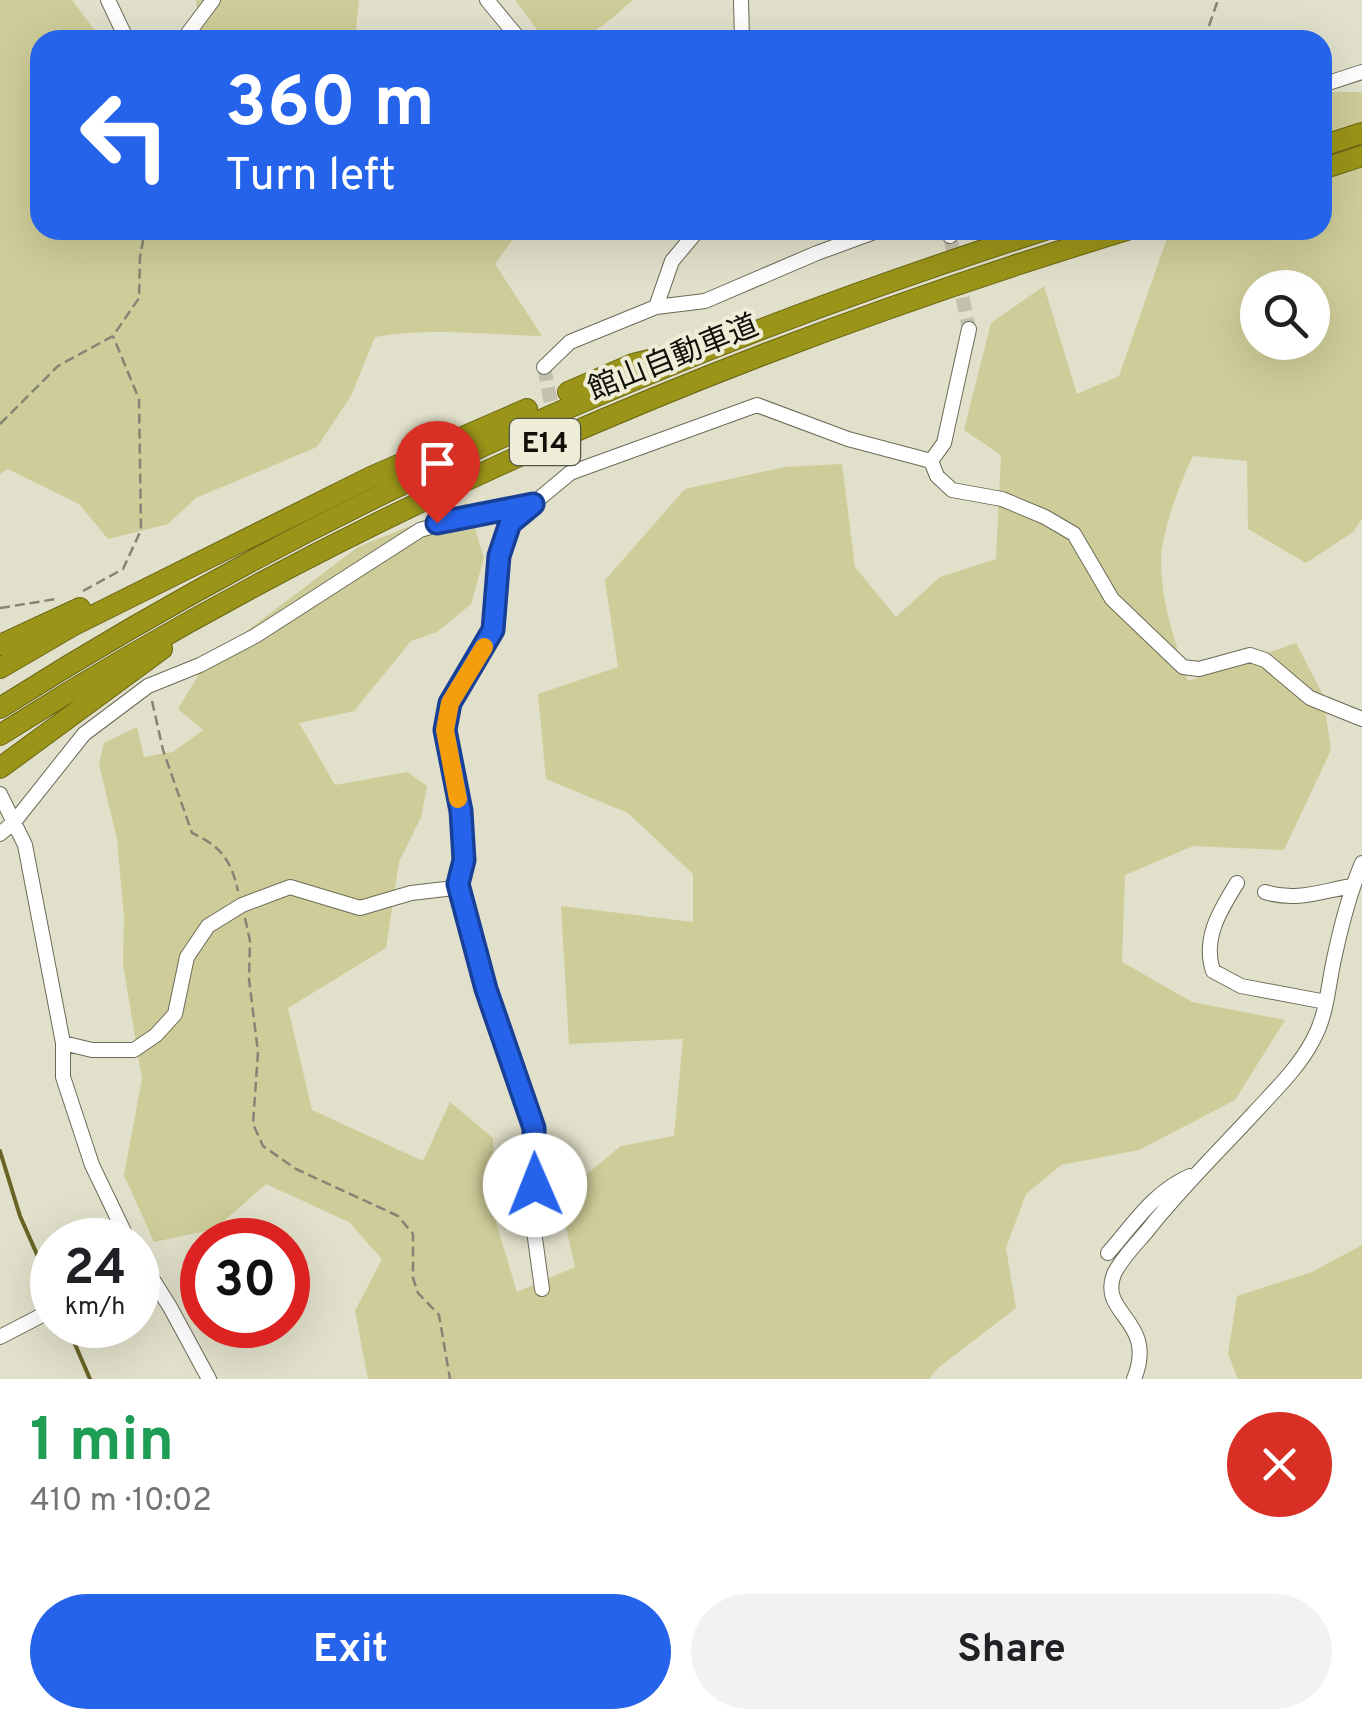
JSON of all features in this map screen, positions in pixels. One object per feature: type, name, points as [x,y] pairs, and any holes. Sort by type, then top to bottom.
[{"type":"highway","points":[[1332,143],[1362,133]]},
{"type":"highway","points":[[1332,166],[1362,156]]},
{"type":"highway","name":"館山自動車道","points":[[0,708],[206,585],[355,506],[541,418],[730,340],[1016,240]]},
{"type":"highway","name":"館山自動車道","points":[[0,735],[219,605],[456,482],[628,406],[826,330],[1097,240]]},
{"type":"highway","points":[[0,668],[87,618],[371,478],[633,364],[730,340]]},
{"type":"highway","points":[[0,645],[143,582],[234,548]]},
{"type":"highway","points":[[0,768],[219,605]]},
{"type":"street","points":[[108,0],[122,30]]},
{"type":"street","points":[[190,30],[213,0]]},
{"type":"street","points":[[487,0],[512,30]]},
{"type":"street","points":[[741,0],[742,30]]},
{"type":"street","points":[[1332,81],[1362,72]]},
{"type":"street","points":[[656,307],[672,261],[690,240]]},
{"type":"street","points":[[544,367],[570,342],[656,307],[705,301],[851,240]]},
{"type":"street","points":[[931,462],[944,443],[969,329]]},
{"type":"street","points":[[542,1289],[534,1231],[534,1128],[486,989],[458,884],[464,860],[461,811],[445,730],[450,703],[493,630],[499,556],[510,523],[566,469],[757,405],[848,439],[931,462]]},
{"type":"street","points":[[931,462],[937,476],[952,490],[1002,499],[1044,516],[1074,534],[1112,599],[1172,659],[1199,669],[1250,656],[1265,660],[1310,698],[1362,719]]},
{"type":"street","points":[[0,834],[14,822],[84,734],[148,686],[255,636],[420,530],[474,514],[533,504]]},
{"type":"street","points":[[0,794],[24,846],[63,1043],[64,1078],[92,1165],[117,1218]]},
{"type":"street","points":[[1134,1379],[1142,1345],[1118,1310],[1111,1292],[1114,1274],[1171,1201],[1298,1063],[1314,1039],[1352,886],[1362,863]]},
{"type":"street","points":[[1237,882],[1218,914],[1211,937],[1212,970],[1242,986],[1326,1002]]},
{"type":"street","points":[[63,1043],[92,1050],[134,1050],[156,1035],[175,1014],[187,956],[208,926],[242,905],[290,887],[360,908],[458,884]]},
{"type":"street","points":[[1266,892],[1312,897],[1352,886]]},
{"type":"street","points":[[1108,1253],[1154,1200],[1184,1178],[1200,1172]]},
{"type":"street","points":[[160,1291],[208,1379]]},
{"type":"street","points":[[0,1337],[30,1321]]},
{"type":"path","points":[[1208,30],[1218,0]]},
{"type":"path","points":[[0,424],[58,366],[113,336],[139,298],[143,240]]},
{"type":"path","points":[[83,590],[123,569],[141,530],[139,400],[113,336]]},
{"type":"path","points":[[0,608],[70,598]]},
{"type":"path","points":[[148,686],[163,750],[192,833],[213,842],[226,854],[242,905],[250,941],[249,979],[258,1052],[253,1100],[258,1135],[263,1146],[296,1169],[373,1202],[398,1216],[413,1234],[413,1278],[418,1294],[439,1315],[450,1379]]},
{"type":"shaded area","points":[[0,0],[72,0],[94,30],[30,30],[30,240],[513,240],[495,264],[542,336],[438,332],[375,337],[351,396],[317,447],[196,498],[168,524],[108,539],[79,504],[8,469],[0,474]]},
{"type":"shaded area","points":[[196,0],[359,0],[356,30],[199,30]]},
{"type":"shaded area","points":[[515,0],[633,0],[595,30],[538,30]]},
{"type":"shaded area","points":[[1332,92],[1362,92],[1362,519],[1353,532],[1306,563],[1248,529],[1247,461],[1193,456],[1168,522],[1161,560],[1166,606],[1188,681],[1296,643],[1323,695],[1331,750],[1284,850],[1193,846],[1125,875],[1122,962],[1192,1002],[1285,1020],[1235,1100],[1139,1150],[1061,1165],[1026,1194],[1006,1248],[1016,1308],[929,1379],[368,1379],[355,1311],[382,1259],[349,1222],[266,1184],[227,1218],[180,1218],[180,1236],[160,1241],[160,1218],[143,1218],[124,1175],[142,1079],[123,964],[124,916],[117,839],[99,764],[104,743],[137,727],[144,757],[173,752],[203,730],[178,709],[207,661],[358,547],[467,503],[484,558],[471,604],[437,632],[411,641],[354,711],[299,723],[335,785],[407,772],[427,786],[421,817],[399,862],[386,948],[288,1008],[312,1110],[423,1161],[450,1102],[493,1138],[495,1219],[517,1292],[575,1267],[559,1197],[621,1146],[674,1136],[683,1039],[569,1044],[561,906],[693,922],[693,874],[628,813],[546,779],[538,694],[618,667],[605,580],[685,489],[785,467],[842,464],[855,567],[896,617],[940,577],[996,559],[1001,455],[964,430],[991,323],[1044,286],[1077,394],[1119,376],[1166,240],[1332,240]]},
{"type":"shaded area","points":[[1362,1245],[1362,1379],[1238,1379],[1228,1354],[1237,1296],[1312,1272]]},
{"type":"waterway","points":[[0,1151],[30,1239]]},
{"type":"waterway","points":[[77,1348],[90,1379]]},
{"type":"tunnel","points":[[951,240],[969,329]]},
{"type":"tunnel","points":[[544,367],[563,465]]},
{"type":"slow traffic","points":[[458,799],[445,730],[450,703],[484,647]]},
{"type":"route","points":[[437,523],[533,504],[510,523],[499,556],[493,630],[450,703],[445,730],[461,811],[464,860],[458,884],[486,989],[534,1128],[535,1185]]}]
